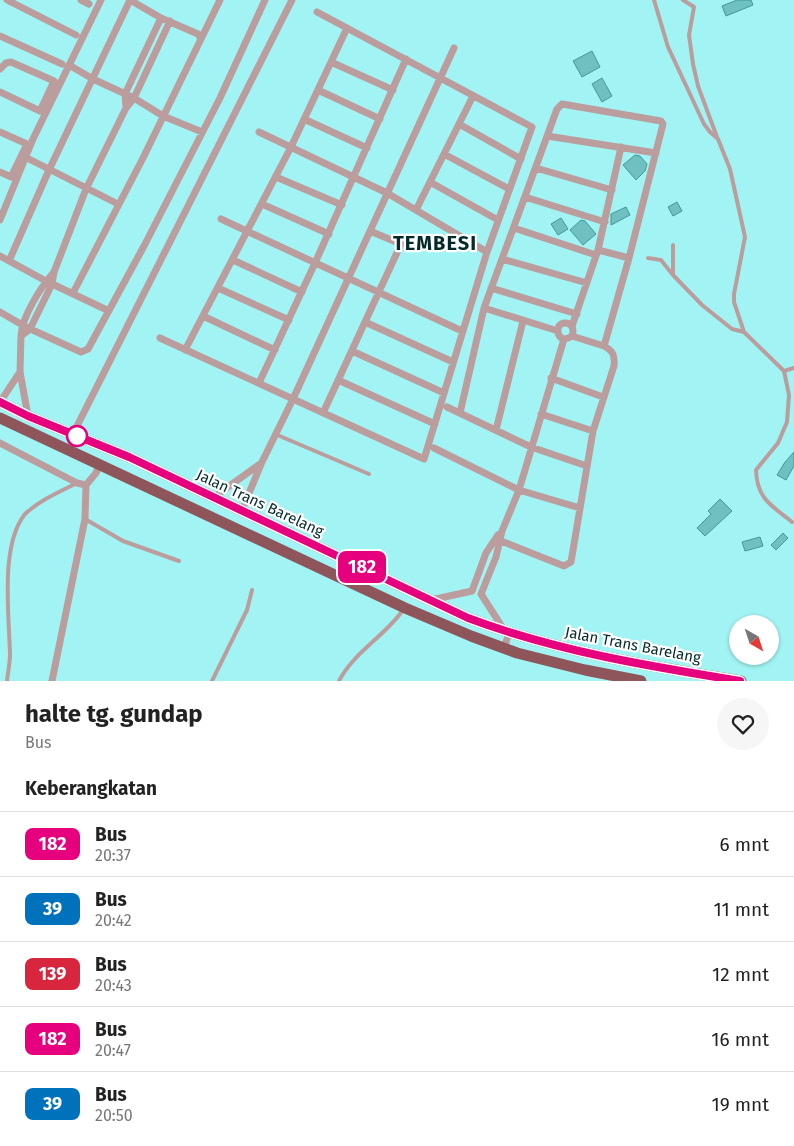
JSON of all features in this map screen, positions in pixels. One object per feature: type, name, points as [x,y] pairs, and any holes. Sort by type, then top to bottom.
[{"type":"highway","name":"Jalan Trans Barelang","points":[[0,402],[28,416],[129,457],[468,618],[506,632],[620,661],[740,681]]},
{"type":"highway","points":[[0,418],[405,608],[504,648],[616,679],[641,681]]},
{"type":"street","points":[[7,0],[76,35]]},
{"type":"street","points":[[81,0],[89,4]]},
{"type":"street","points":[[0,220],[65,64],[102,0]]},
{"type":"street","points":[[9,261],[49,170],[130,0],[161,18],[198,34],[201,39]]},
{"type":"street","points":[[73,293],[220,0]]},
{"type":"street","points":[[0,312],[21,325],[81,352],[85,351],[92,343],[202,132],[265,0]]},
{"type":"street","points":[[73,434],[292,0]]},
{"type":"street","points":[[160,338],[424,459],[487,252],[532,128],[317,12]]},
{"type":"street","points":[[126,108],[125,94],[161,18]]},
{"type":"street","points":[[21,336],[30,329],[86,189],[126,108],[134,98],[170,21]]},
{"type":"street","points":[[185,350],[276,177],[347,28]]},
{"type":"street","points":[[0,36],[65,64],[134,98],[163,116],[202,132]]},
{"type":"street","points":[[242,510],[262,462],[293,399],[454,48]]},
{"type":"street","points":[[259,384],[342,205],[406,59]]},
{"type":"street","points":[[0,69],[6,63],[11,62],[54,81],[40,111],[0,92]]},
{"type":"street","points":[[331,62],[393,90]]},
{"type":"street","points":[[318,90],[380,118]]},
{"type":"street","points":[[416,210],[473,96]]},
{"type":"street","points":[[460,413],[484,308],[557,109],[562,104],[660,121],[663,124],[629,258],[604,346]]},
{"type":"street","points":[[304,119],[367,148]]},
{"type":"street","points":[[459,124],[521,159]]},
{"type":"street","points":[[0,132],[27,144],[11,177],[0,172]]},
{"type":"street","points":[[259,132],[387,194],[487,252]]},
{"type":"street","points":[[547,136],[656,153]]},
{"type":"street","points":[[572,326],[568,323],[559,327],[559,336],[568,339],[574,331],[572,326],[597,253],[621,147]]},
{"type":"street","points":[[444,154],[509,189]]},
{"type":"street","points":[[27,158],[118,204]]},
{"type":"street","points":[[536,168],[612,190]]},
{"type":"street","points":[[276,177],[342,205]]},
{"type":"street","points":[[430,182],[498,220]]},
{"type":"street","points":[[525,197],[604,222]]},
{"type":"street","points":[[262,204],[328,234]]},
{"type":"street","points":[[221,219],[462,331]]},
{"type":"street","points":[[514,228],[597,253],[629,258]]},
{"type":"street","points":[[323,413],[401,244],[370,231]]},
{"type":"street","points":[[0,256],[49,283],[109,311]]},
{"type":"street","points":[[502,259],[587,283]]},
{"type":"street","points":[[232,260],[302,292]]},
{"type":"street","points":[[28,416],[20,372],[21,325],[49,283]]},
{"type":"street","points":[[218,288],[288,320]]},
{"type":"street","points":[[491,288],[577,314]]},
{"type":"street","points":[[484,308],[558,331]]},
{"type":"street","points":[[203,316],[275,350]]},
{"type":"street","points":[[496,430],[523,321]]},
{"type":"street","points":[[365,322],[453,362]]},
{"type":"street","points":[[498,540],[564,566],[571,562],[593,431],[614,366],[615,357],[612,351],[604,346],[572,336]]},
{"type":"street","points":[[481,594],[496,557],[498,540],[519,490],[564,339]]},
{"type":"street","points":[[352,351],[444,394]]},
{"type":"street","points":[[0,402],[20,372]]},
{"type":"street","points":[[551,378],[603,397]]},
{"type":"street","points":[[338,380],[435,424]]},
{"type":"street","points":[[447,407],[531,447],[588,466]]},
{"type":"street","points":[[541,414],[593,431]]},
{"type":"street","points":[[0,444],[77,483],[86,485]]},
{"type":"street","points":[[434,448],[519,490],[580,508]]},
{"type":"street","points":[[214,497],[262,462]]},
{"type":"street","points":[[52,681],[85,519],[86,485],[96,473],[100,464]]},
{"type":"street","points":[[472,591],[486,552],[498,540]]},
{"type":"street","points":[[431,600],[472,591],[481,594],[508,636],[504,648]]},
{"type":"lane","points":[[654,0],[668,47],[704,124],[718,139]]},
{"type":"lane","points":[[683,0],[694,7],[689,35],[698,86],[730,169],[745,237],[734,302],[744,332],[784,371],[789,395],[787,422],[778,443],[756,470],[757,484],[764,500],[793,523]]},
{"type":"lane","points":[[673,245],[673,275]]},
{"type":"lane","points":[[648,258],[661,260],[697,300],[717,318],[732,329],[744,332]]},
{"type":"lane","points":[[784,371],[794,368]]},
{"type":"lane","points":[[275,434],[370,474]]},
{"type":"lane","points":[[7,681],[10,656],[6,557],[15,526],[24,515],[42,500],[77,483]]},
{"type":"lane","points":[[85,519],[123,541],[179,561]]},
{"type":"lane","points":[[212,681],[247,610],[252,590]]},
{"type":"lane","points":[[339,681],[350,663],[393,625],[405,608]]},
{"type":"building","points":[[737,0],[751,0],[753,5],[726,16],[722,6]]},
{"type":"building","points":[[592,51],[600,67],[582,77],[573,61]]},
{"type":"building","points":[[602,78],[612,96],[602,102],[592,84]]},
{"type":"building","points":[[635,155],[640,156],[647,164],[645,171],[636,180],[623,165]]},
{"type":"building","points":[[677,202],[682,211],[673,216],[668,207]]},
{"type":"building","points":[[626,207],[630,215],[611,225],[611,214]]},
{"type":"building","points":[[561,218],[568,229],[558,235],[551,224]]},
{"type":"building","points":[[581,220],[585,221],[596,234],[583,245],[570,230]]},
{"type":"building","points":[[794,452],[794,466],[786,480],[777,475]]},
{"type":"building","points":[[720,499],[732,511],[705,536],[697,528],[711,514],[708,511]]},
{"type":"building","points":[[783,533],[788,538],[776,550],[771,545]]},
{"type":"building","points":[[760,537],[763,546],[745,551],[742,542]]},
{"type":"bus line","name":"182","points":[[0,402],[28,416],[129,457],[468,618],[506,632],[620,661],[740,681]]},
{"type":"district","name":"TEMBESI","points":[[435,243]]}]
